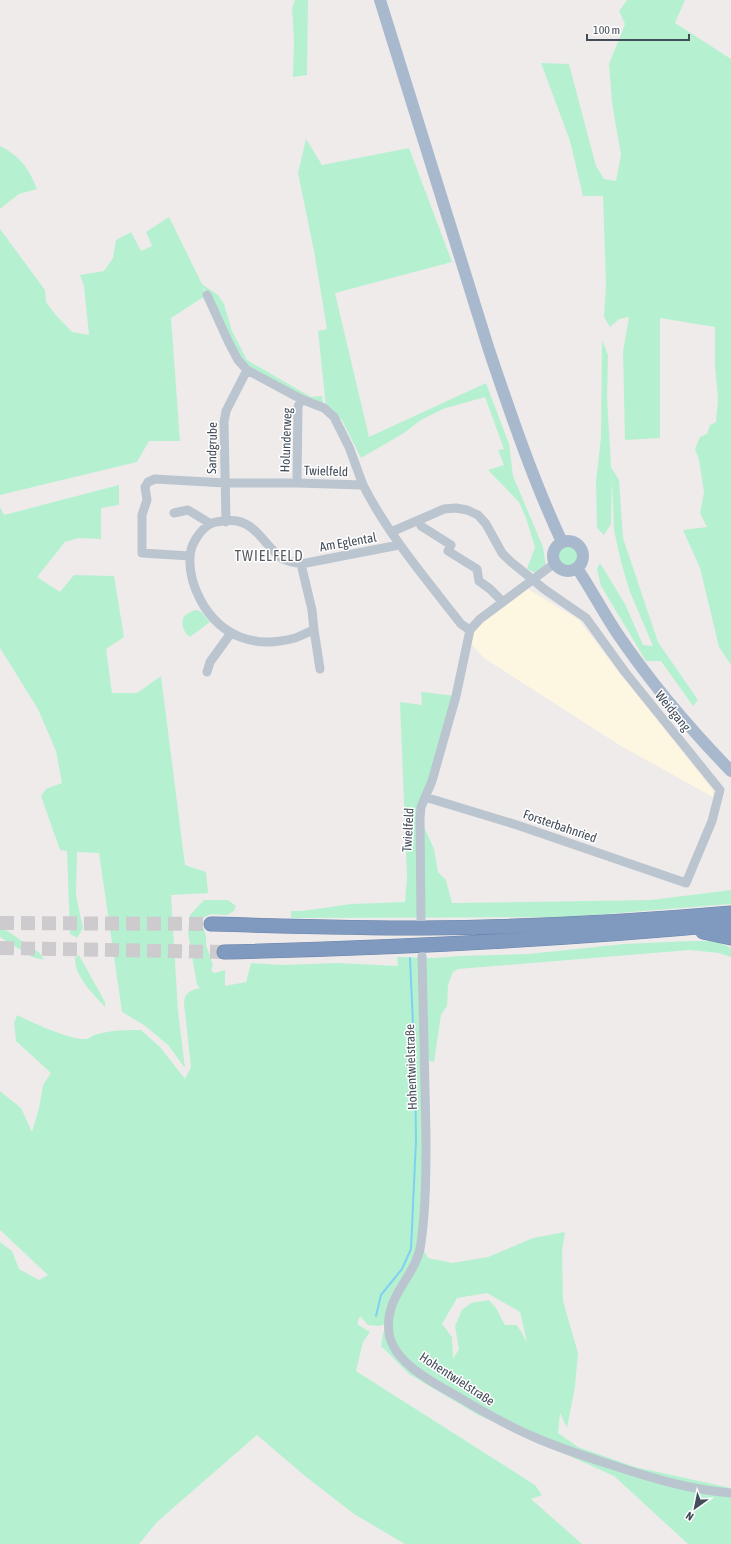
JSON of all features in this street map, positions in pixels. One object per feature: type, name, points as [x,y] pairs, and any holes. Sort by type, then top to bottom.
[{"type":"highway","points":[[211,924],[422,928],[490,927],[623,921],[731,913]]},
{"type":"highway","points":[[224,952],[490,943],[731,924]]},
{"type":"highway","points":[[695,928],[706,933],[731,938]]},
{"type":"main road","points":[[380,0],[505,399],[530,468],[562,542]]},
{"type":"main road","points":[[567,541],[576,543],[582,550],[582,562],[574,570],[561,569],[555,563],[554,551],[562,542],[567,541]]},
{"type":"main road","points":[[577,568],[617,632],[657,688],[688,726],[731,771]]},
{"type":"street","points":[[207,295],[235,354],[247,370],[301,399],[324,408],[334,417],[349,448],[363,485]]},
{"type":"street","name":"Sandgrube","points":[[225,483],[224,422],[226,411],[247,370]]},
{"type":"street","name":"Holunderweg","points":[[297,483],[298,407],[301,399]]},
{"type":"street","name":"Twielfeld","points":[[190,556],[142,553],[142,514],[147,500],[145,486],[148,482],[155,479],[225,483],[363,485],[374,507],[399,545],[461,624],[470,630],[456,696],[432,781],[424,797],[420,818],[421,919]]},
{"type":"street","points":[[225,483],[226,522]]},
{"type":"street","name":"Am Eglental","points":[[391,532],[444,509],[456,508],[467,510],[478,515],[486,524],[502,553],[533,581]]},
{"type":"street","points":[[174,513],[188,510],[211,524],[200,534],[193,545],[190,556],[196,592],[206,610],[217,623],[231,633],[248,640],[273,642],[295,638],[314,630]]},
{"type":"street","name":"Am Eglental","points":[[211,524],[236,521],[249,524],[269,547],[284,560],[301,564],[386,549],[399,545]]},
{"type":"street","points":[[421,526],[452,546],[448,551],[477,569],[479,581],[490,589],[503,602]]},
{"type":"street","points":[[470,630],[480,619],[533,581],[555,563]]},
{"type":"street","points":[[301,564],[312,610],[320,669]]},
{"type":"street","name":"Weidgang","points":[[533,581],[586,618],[625,672],[720,790],[712,821],[686,884]]},
{"type":"street","points":[[207,672],[210,662],[231,633]]},
{"type":"street","name":"Forsterbahnried","points":[[424,797],[517,825],[686,884]]},
{"type":"street","name":"Hohentwielstraße","points":[[422,956],[426,1093],[426,1181],[421,1246],[412,1271],[400,1288],[394,1301],[389,1318],[390,1334],[393,1343],[402,1358],[421,1375],[492,1417],[534,1438],[660,1481],[731,1493]]},
{"type":"shaded area","points":[[528,589],[579,620],[713,790],[713,797],[621,746],[484,658],[471,643],[473,632],[480,625]]},
{"type":"green space","points":[[295,0],[308,0],[307,75],[293,77],[294,39],[292,8]]},
{"type":"green space","points":[[627,0],[685,0],[675,23],[731,59],[731,665],[719,647],[700,568],[683,530],[707,527],[700,513],[704,492],[699,460],[695,449],[700,437],[707,434],[710,425],[716,422],[718,399],[715,366],[715,327],[660,318],[660,438],[625,440],[623,352],[629,317],[619,319],[610,327],[604,317],[606,284],[603,196],[583,196],[570,141],[541,63],[569,64],[596,166],[604,179],[616,181],[621,155],[612,103],[609,64],[625,24],[619,11]]},
{"type":"green space","points":[[306,139],[322,165],[409,148],[452,262],[335,293],[369,437],[486,383],[509,444],[513,476],[543,547],[546,567],[536,573],[527,569],[535,547],[526,518],[519,502],[488,470],[504,465],[498,450],[504,449],[485,397],[443,409],[421,420],[404,433],[361,458],[342,420],[326,407],[318,331],[327,329],[314,251],[298,173]]},
{"type":"green space","points":[[0,146],[13,154],[23,163],[37,189],[19,194],[0,209]]},
{"type":"green space","points":[[169,217],[202,284],[218,295],[224,304],[232,331],[247,360],[311,397],[322,396],[324,408],[247,370],[203,287],[205,296],[171,318],[180,441],[149,441],[137,462],[0,495],[0,229],[45,290],[46,302],[55,314],[72,332],[89,335],[84,286],[80,275],[104,271],[113,258],[116,240],[131,232],[141,251],[152,246],[146,232]]},
{"type":"green space","points":[[602,340],[608,355],[607,398],[611,467],[619,480],[623,538],[658,642],[698,700],[693,706],[661,661],[646,661],[601,586],[597,569],[600,563],[625,604],[643,645],[653,646],[630,592],[621,562],[614,530],[612,479],[611,524],[604,535],[597,528],[596,481],[601,438]]},
{"type":"green space","points":[[119,485],[119,505],[101,508],[101,539],[78,538],[65,542],[37,577],[60,592],[74,575],[114,576],[124,637],[106,649],[112,693],[137,693],[161,676],[185,865],[206,872],[208,893],[171,895],[178,1011],[185,1068],[168,1045],[144,1025],[122,1012],[99,853],[77,852],[76,895],[83,928],[77,938],[70,934],[67,851],[60,850],[41,796],[46,789],[62,783],[56,751],[38,709],[0,648],[0,507],[4,515]]},
{"type":"green space","points":[[569,545],[577,548],[580,556],[577,564],[569,567],[561,564],[558,556],[561,548]]},
{"type":"green space","points":[[195,610],[202,612],[210,622],[190,637],[185,631],[182,621],[185,615]]},
{"type":"green space","points":[[421,692],[456,696],[420,818],[434,849],[438,872],[446,880],[452,903],[651,900],[731,890],[731,904],[569,917],[291,918],[291,911],[302,911],[351,904],[405,902],[407,878],[400,702],[422,705]]},
{"type":"green space","points":[[204,900],[228,900],[236,906],[234,911],[227,915],[211,914],[201,919],[206,936],[206,945],[213,965],[211,971],[215,973],[225,970],[225,986],[246,982],[251,963],[282,965],[337,963],[398,966],[397,957],[434,958],[528,954],[624,944],[690,941],[716,941],[731,948],[731,957],[719,953],[690,950],[458,969],[453,972],[448,985],[447,1006],[441,1015],[434,1062],[425,1060],[421,1245],[428,1258],[452,1263],[488,1257],[533,1238],[565,1232],[562,1251],[563,1301],[578,1353],[575,1387],[567,1428],[560,1413],[558,1433],[578,1447],[635,1467],[731,1488],[731,1544],[688,1544],[614,1476],[478,1415],[409,1374],[381,1346],[383,1333],[389,1323],[379,1326],[368,1325],[360,1316],[357,1324],[370,1332],[363,1342],[356,1371],[535,1485],[542,1495],[531,1499],[582,1544],[405,1544],[354,1514],[305,1476],[257,1435],[157,1522],[139,1544],[0,1544],[0,1242],[12,1251],[19,1269],[39,1280],[48,1275],[0,1230],[0,1091],[21,1108],[32,1132],[39,1108],[43,1085],[51,1073],[16,1041],[14,1023],[17,1015],[52,1030],[80,1039],[87,1039],[95,1035],[109,1032],[141,1030],[160,1047],[185,1079],[191,1067],[184,1004],[185,997],[193,990],[200,988],[197,985],[188,932],[190,915]],"holes":[[[487,1293],[520,1312],[527,1342],[517,1325],[505,1325],[496,1308],[489,1300],[471,1303],[462,1310],[455,1326],[459,1349],[453,1359],[452,1337],[442,1324],[457,1298]]]},
{"type":"green space","points":[[0,926],[40,953],[44,960],[32,957],[0,937]]},
{"type":"green space","points":[[79,955],[105,1002],[105,1007],[81,978],[75,958]]},
{"type":"waterway","points":[[376,1316],[381,1295],[402,1269],[411,1249],[416,1140],[415,1069],[410,958]]},
{"type":"tunnel","points":[[0,923],[211,924]]},
{"type":"tunnel","points":[[0,948],[224,952]]},
{"type":"district","name":"TWIELFELD","points":[[269,555]]}]
